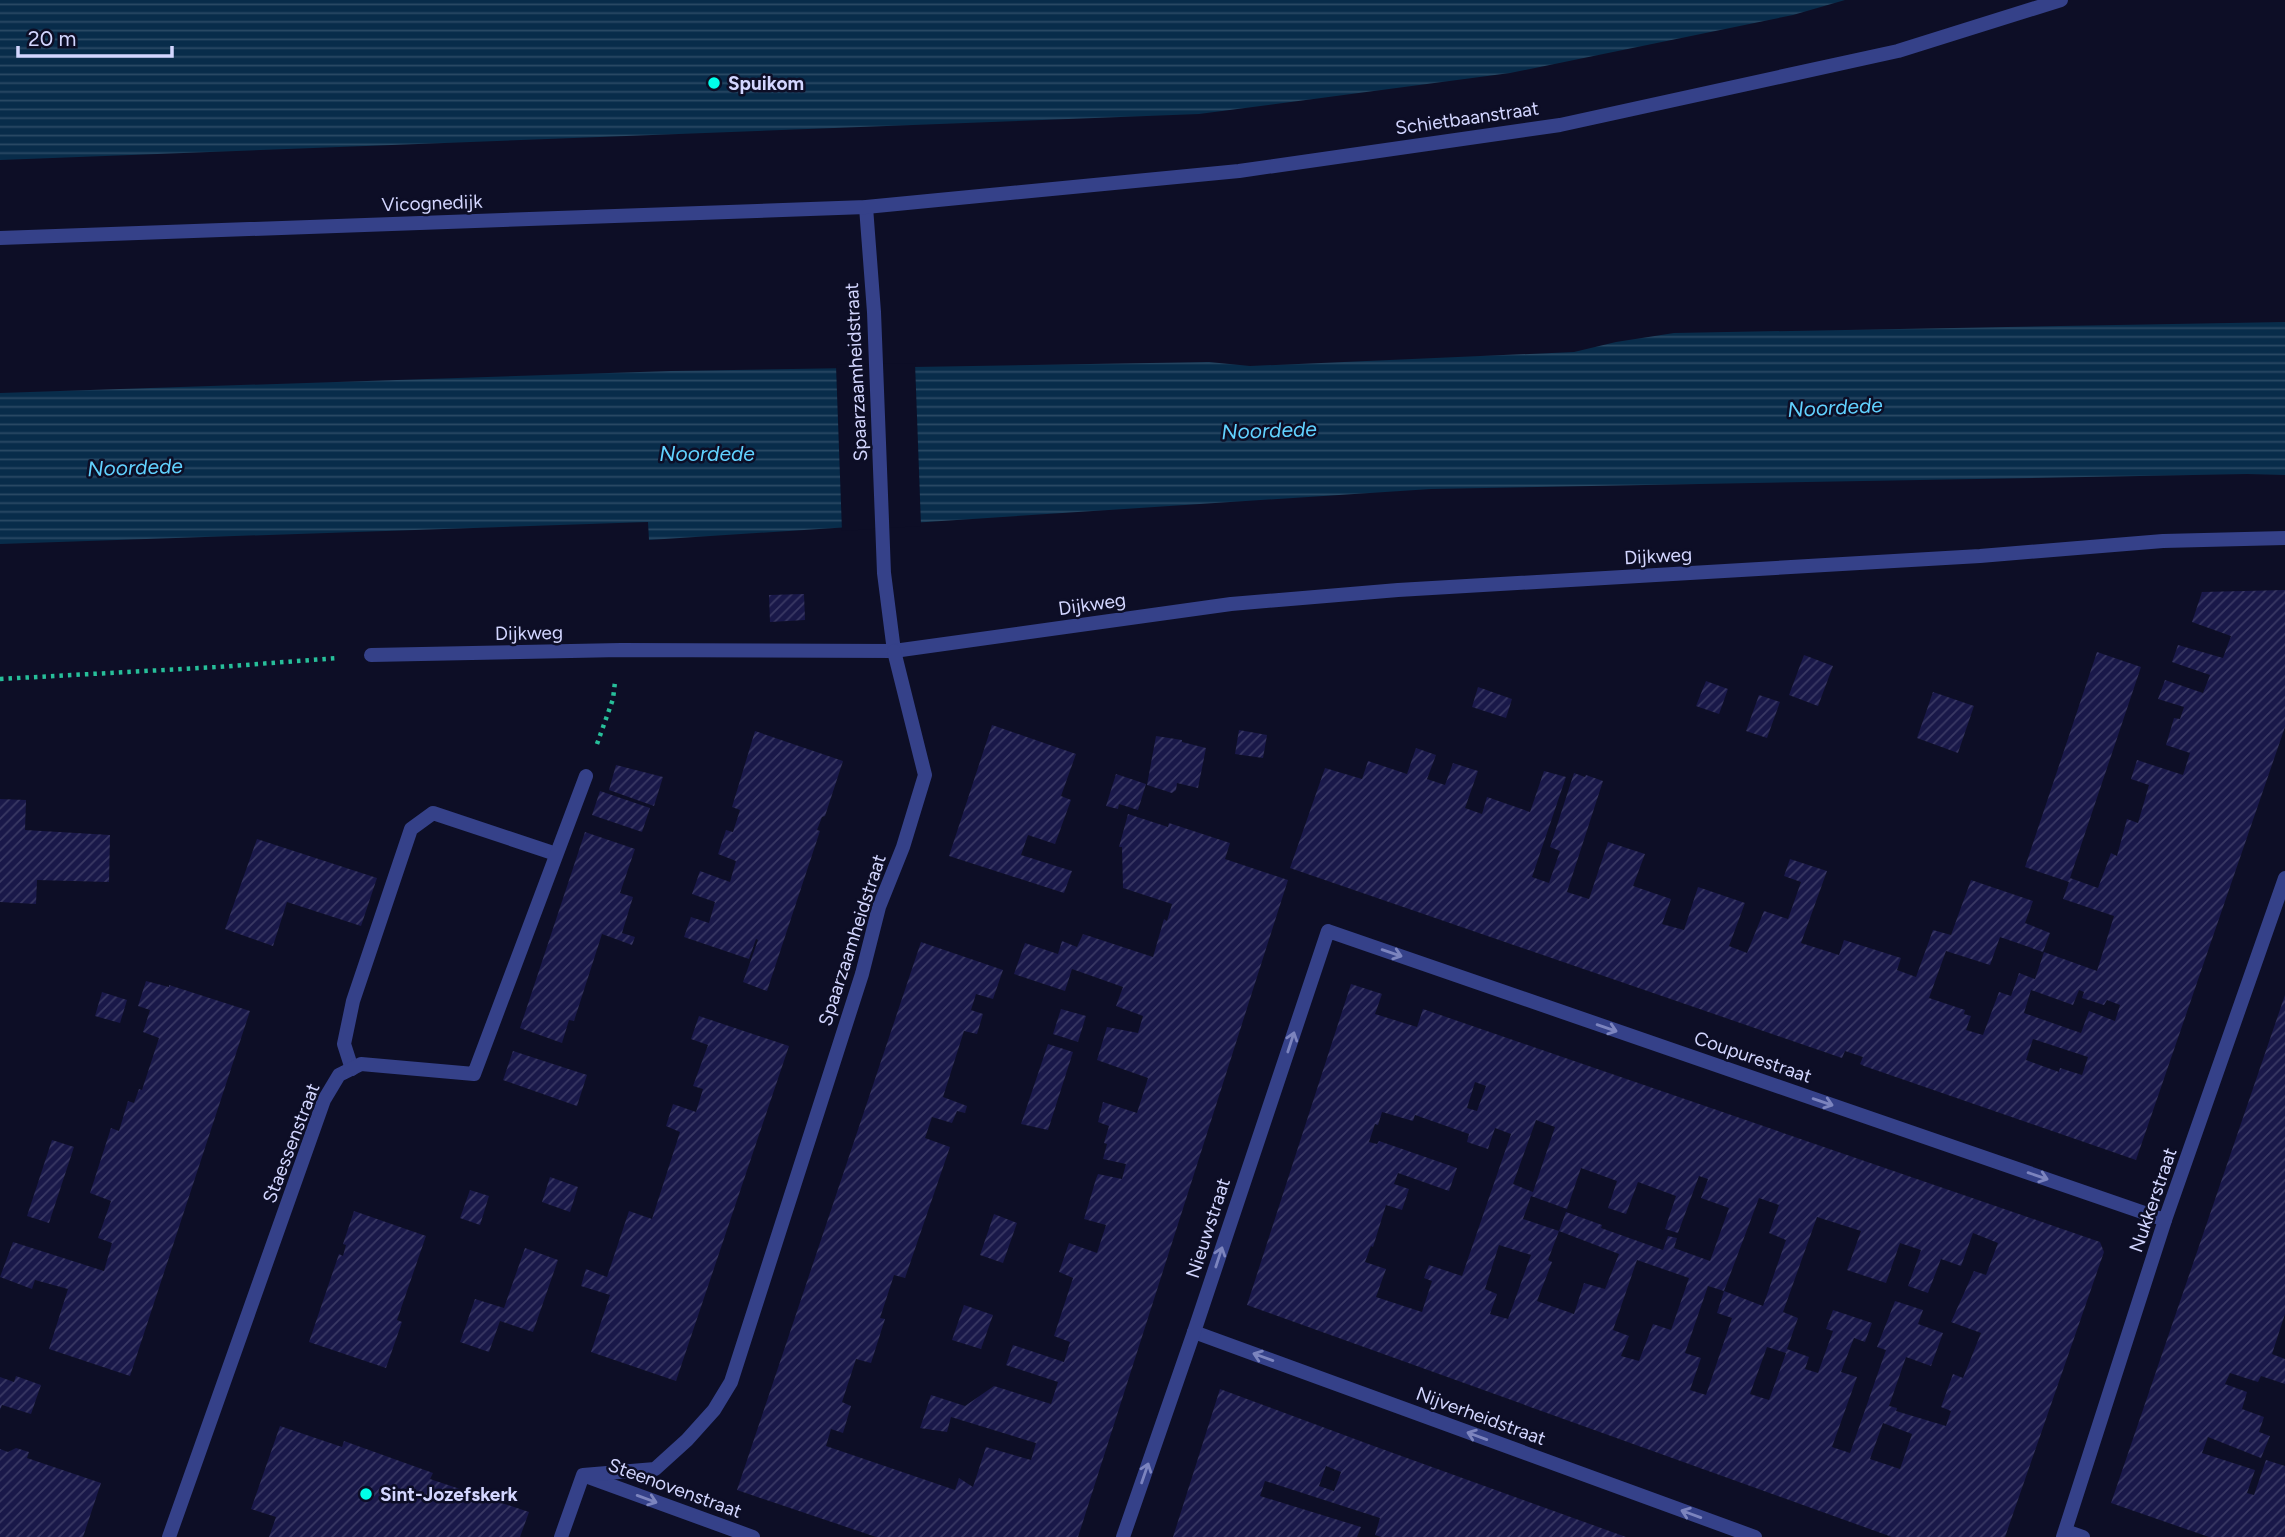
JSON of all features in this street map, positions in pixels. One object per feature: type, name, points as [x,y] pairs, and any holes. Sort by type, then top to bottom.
[{"type":"street","name":"Schietbaanstraat","points":[[866,206],[1239,171],[1560,125],[1898,51],[2062,0]]},
{"type":"street","name":"Vicognedijk","points":[[0,238],[866,206]]},
{"type":"street","name":"Spaarzaamheidstraat","points":[[583,1475],[655,1469],[687,1440],[714,1410],[731,1382],[862,974],[879,907],[903,846],[925,775],[894,651],[884,573],[874,312],[866,206]]},
{"type":"street","name":"Dijkweg","points":[[372,655],[621,650],[894,651],[1231,604],[1356,593],[1980,556],[2189,540],[2285,538]]},
{"type":"street","points":[[556,854],[433,813],[411,829],[353,1001],[344,1044],[352,1069],[361,1064],[474,1074],[586,776]]},
{"type":"street","name":"Nukkerstraat","points":[[2064,1534],[2165,1220],[2285,878]]},
{"type":"street","name":"Coupurestraat","points":[[1328,931],[2165,1220]]},
{"type":"street","name":"Nieuwstraat","points":[[1123,1537],[1328,931]]},
{"type":"street","name":"Staessenstraat","points":[[169,1537],[324,1100],[339,1075],[352,1069]]},
{"type":"street","name":"Nijverheidstraat","points":[[1194,1332],[1755,1537]]},
{"type":"street","points":[[561,1537],[583,1475]]},
{"type":"street","name":"Steenovenstraat","points":[[583,1475],[753,1537]]},
{"type":"street","points":[[2064,1534],[2083,1537]]},
{"type":"path","points":[[586,776],[612,699],[621,650]]},
{"type":"path","points":[[0,679],[204,668],[372,655]]},
{"type":"water","name":"Spuikom","points":[[0,0],[1845,0],[1793,15],[1510,73],[1199,114],[0,160]]},
{"type":"water","name":"Noordede","points":[[2285,322],[2285,475],[1431,489],[649,540],[648,522],[0,544],[0,393],[671,371],[1209,362],[1250,366],[1574,352],[1674,333]]},
{"type":"pier","points":[[915,363],[921,526],[842,531],[836,365]]},
{"type":"building","points":[[2285,590],[2285,727],[2136,1160],[1864,1066],[1860,1064],[1863,1057],[1845,1051],[1842,1058],[1290,868],[1325,768],[1362,779],[1368,761],[1407,774],[1416,748],[1436,755],[1427,779],[1445,785],[1453,763],[1478,771],[1465,808],[1482,814],[1487,797],[1530,812],[1544,771],[1566,777],[1532,877],[1549,883],[1560,851],[1550,847],[1574,773],[1585,777],[1586,775],[1603,781],[1567,892],[1589,899],[1608,842],[1645,854],[1633,886],[1671,899],[1662,924],[1684,930],[1698,887],[1745,903],[1729,946],[1747,953],[1764,911],[1788,919],[1801,882],[1784,876],[1790,859],[1827,871],[1801,943],[1839,955],[1844,940],[1901,958],[1897,970],[1916,977],[1933,930],[1951,935],[1971,880],[2033,901],[2025,923],[2050,933],[2043,952],[2000,937],[1990,965],[1946,951],[1929,998],[1965,1010],[1964,1014],[1971,1016],[1966,1030],[1983,1035],[1999,992],[2011,996],[2019,973],[2035,979],[2044,952],[2097,971],[2114,916],[2063,899],[2069,882],[2025,867],[2097,652],[2141,667],[2070,878],[2098,888],[2111,853],[2117,856],[2127,819],[2138,823],[2149,785],[2131,779],[2137,760],[2183,775],[2190,753],[2166,745],[2174,718],[2180,719],[2184,707],[2158,699],[2165,680],[2203,693],[2210,675],[2172,662],[2178,645],[2223,658],[2231,636],[2192,622],[2202,592]],"holes":[[[2031,990],[2073,1005],[2079,990],[2084,992],[2082,998],[2104,1005],[2107,1000],[2120,1005],[2115,1021],[2089,1011],[2081,1033],[2024,1013]],[[2033,1039],[2088,1057],[2082,1075],[2060,1068],[2059,1072],[2026,1060]]]},
{"type":"building","points":[[804,594],[805,620],[770,622],[769,595]]},
{"type":"building","points":[[1804,655],[1833,666],[1818,706],[1789,695]]},
{"type":"building","points":[[1706,681],[1728,689],[1719,714],[1696,706]]},
{"type":"building","points":[[1478,687],[1512,699],[1506,718],[1472,707]]},
{"type":"building","points":[[1933,692],[1974,706],[1958,753],[1917,738]]},
{"type":"building","points":[[1759,695],[1780,702],[1767,738],[1746,731]]},
{"type":"building","points":[[992,725],[1076,754],[1061,796],[1071,800],[1055,844],[1028,835],[1021,855],[1072,871],[1064,893],[949,856]]},
{"type":"building","points":[[1239,730],[1267,735],[1263,758],[1235,754]]},
{"type":"building","points":[[755,731],[843,761],[825,816],[822,817],[817,830],[820,831],[767,991],[743,982],[758,940],[756,939],[749,959],[684,937],[691,917],[709,923],[715,902],[692,894],[700,871],[730,882],[736,861],[718,854],[726,830],[733,832],[740,810],[732,807]]},
{"type":"building","points":[[1156,736],[1182,740],[1206,748],[1198,788],[1177,783],[1176,790],[1172,793],[1147,785]]},
{"type":"building","points":[[616,765],[663,777],[654,806],[609,790]]},
{"type":"building","points":[[1116,774],[1146,784],[1138,810],[1119,804],[1118,809],[1106,806]]},
{"type":"building","points":[[600,791],[650,808],[642,832],[592,815]]},
{"type":"building","points":[[0,799],[26,800],[25,830],[110,835],[109,882],[37,880],[36,904],[0,902]]},
{"type":"building","points":[[1128,814],[1168,827],[1169,823],[1230,843],[1225,859],[1288,880],[1078,1537],[876,1537],[737,1490],[921,942],[1003,970],[993,999],[976,994],[971,1010],[983,1014],[977,1034],[964,1031],[943,1097],[967,1106],[965,1113],[957,1111],[952,1123],[932,1117],[925,1138],[950,1147],[905,1278],[894,1275],[880,1318],[885,1319],[871,1363],[856,1359],[842,1402],[851,1406],[843,1433],[831,1429],[826,1446],[955,1490],[959,1478],[973,1487],[986,1447],[1031,1460],[1036,1443],[951,1417],[947,1432],[920,1428],[931,1395],[965,1406],[994,1386],[1051,1404],[1058,1382],[1006,1365],[1013,1345],[1064,1362],[1070,1342],[1054,1336],[1073,1278],[1059,1272],[1069,1243],[1097,1253],[1106,1225],[1084,1219],[1096,1179],[1098,1174],[1122,1179],[1126,1164],[1103,1159],[1109,1126],[1098,1122],[1103,1102],[1137,1113],[1148,1078],[1097,1060],[1107,1027],[1138,1033],[1143,1016],[1116,1006],[1123,987],[1072,969],[1065,991],[1014,974],[1025,943],[1058,954],[1062,941],[1077,947],[1083,934],[1153,957],[1164,919],[1167,921],[1172,904],[1123,888],[1122,847],[1119,847]]},
{"type":"building","points":[[585,832],[635,849],[620,893],[633,897],[622,933],[635,937],[632,945],[602,934],[574,1021],[569,1020],[562,1043],[520,1028]]},
{"type":"building","points":[[257,839],[377,878],[361,926],[287,902],[273,946],[225,929]]},
{"type":"building","points":[[146,981],[169,985],[250,1011],[130,1376],[49,1349],[68,1289],[35,1280],[32,1289],[0,1277],[13,1242],[104,1271],[112,1243],[98,1238],[111,1201],[90,1193],[111,1128],[119,1131],[128,1101],[134,1103],[139,1089],[142,1090],[159,1038],[143,1032],[150,1010],[138,1006]]},
{"type":"building","points":[[1351,984],[1382,994],[1375,1014],[1417,1027],[1423,1009],[2100,1242],[2104,1252],[2005,1537],[1892,1537],[1247,1305]],"holes":[[[1475,1082],[1486,1086],[1477,1111],[1467,1108]],[[1382,1112],[1413,1121],[1415,1115],[1469,1134],[1467,1142],[1488,1149],[1495,1128],[1511,1134],[1462,1276],[1429,1265],[1424,1278],[1432,1281],[1422,1312],[1376,1297],[1386,1269],[1365,1262],[1371,1246],[1373,1247],[1386,1205],[1402,1210],[1409,1189],[1394,1184],[1398,1173],[1449,1191],[1457,1168],[1379,1141],[1377,1144],[1369,1142]],[[1536,1120],[1555,1127],[1533,1192],[1513,1184]],[[1581,1168],[1617,1181],[1608,1208],[1626,1214],[1638,1182],[1676,1196],[1665,1229],[1678,1233],[1699,1176],[1708,1179],[1701,1198],[1729,1208],[1710,1261],[1674,1248],[1677,1238],[1668,1236],[1663,1250],[1601,1228],[1602,1225],[1566,1212],[1559,1231],[1523,1219],[1531,1196],[1567,1209]],[[1759,1198],[1779,1205],[1769,1233],[1786,1240],[1763,1306],[1724,1291]],[[1817,1217],[1861,1231],[1847,1270],[1886,1283],[1900,1243],[1921,1250],[1908,1286],[1928,1293],[1941,1259],[1961,1266],[1973,1233],[1998,1243],[1986,1275],[1974,1271],[1951,1322],[1981,1333],[1963,1378],[1953,1374],[1941,1407],[1951,1411],[1946,1426],[1896,1411],[1897,1408],[1889,1406],[1906,1357],[1931,1366],[1943,1333],[1918,1324],[1923,1310],[1895,1301],[1877,1347],[1886,1350],[1850,1453],[1832,1447],[1857,1377],[1841,1372],[1854,1338],[1865,1342],[1872,1323],[1833,1310],[1826,1329],[1833,1331],[1818,1373],[1805,1369],[1809,1357],[1787,1349],[1798,1318],[1783,1312]],[[1559,1231],[1619,1254],[1605,1289],[1584,1283],[1574,1314],[1537,1301],[1552,1262],[1548,1260]],[[1499,1245],[1531,1255],[1508,1319],[1490,1314],[1497,1294],[1485,1289]],[[1637,1260],[1689,1278],[1671,1330],[1653,1324],[1639,1361],[1621,1356],[1629,1336],[1613,1330]],[[1708,1286],[1724,1291],[1717,1313],[1732,1318],[1706,1395],[1690,1390],[1701,1358],[1685,1353]],[[1767,1347],[1786,1353],[1769,1400],[1750,1394]],[[1883,1423],[1912,1434],[1900,1469],[1870,1459]]]},
{"type":"building","points":[[102,992],[127,1000],[120,1023],[95,1016]]},
{"type":"building","points":[[2285,995],[2285,1314],[2272,1354],[2285,1359],[2285,1384],[2261,1376],[2258,1382],[2230,1373],[2225,1384],[2247,1392],[2242,1409],[2264,1417],[2259,1432],[2270,1436],[2261,1458],[2208,1437],[2202,1453],[2255,1470],[2247,1493],[2254,1495],[2266,1460],[2285,1466],[2285,1537],[2209,1537],[2111,1503]]},
{"type":"building","points":[[1061,1009],[1086,1016],[1078,1042],[1053,1034]]},
{"type":"building","points":[[699,1016],[789,1046],[676,1381],[591,1352],[610,1295],[581,1286],[586,1269],[607,1277],[629,1211],[652,1219],[680,1132],[666,1126],[673,1104],[696,1112],[703,1089],[693,1086],[708,1045],[691,1039]]},
{"type":"building","points":[[1048,1044],[1073,1052],[1048,1130],[1021,1124]]},
{"type":"building","points":[[513,1051],[587,1075],[577,1106],[503,1080]]},
{"type":"building","points":[[52,1140],[74,1147],[49,1223],[27,1216]]},
{"type":"building","points":[[550,1177],[578,1187],[570,1212],[542,1202]]},
{"type":"building","points":[[470,1190],[489,1196],[480,1225],[460,1218]]},
{"type":"building","points":[[354,1211],[426,1236],[397,1320],[402,1322],[386,1368],[309,1342],[339,1254],[343,1256],[346,1245],[343,1244]]},
{"type":"building","points":[[994,1214],[1017,1223],[1003,1263],[980,1255]]},
{"type":"building","points":[[525,1248],[558,1260],[533,1332],[500,1321],[489,1352],[460,1342],[475,1299],[504,1308]]},
{"type":"building","points":[[964,1305],[993,1315],[981,1349],[952,1340]]},
{"type":"building","points":[[16,1376],[41,1385],[31,1414],[2,1405],[0,1410],[0,1377],[14,1382]]},
{"type":"building","points":[[1220,1389],[1626,1537],[1381,1537],[1375,1535],[1380,1518],[1265,1481],[1260,1496],[1361,1527],[1357,1537],[1173,1537]],"holes":[[[1326,1466],[1341,1472],[1334,1491],[1319,1486]]]},
{"type":"building","name":"Sint-Jozefskerk","points":[[280,1426],[342,1447],[344,1441],[433,1473],[430,1479],[529,1512],[520,1537],[269,1537],[276,1517],[251,1509]]},
{"type":"building","points":[[16,1448],[29,1452],[27,1458],[101,1483],[83,1537],[0,1537],[0,1449],[8,1452]]},
{"type":"place","name":"Spuikom","points":[[714,83]]},
{"type":"place","name":"Sint-Jozefskerk","points":[[366,1494]]}]
